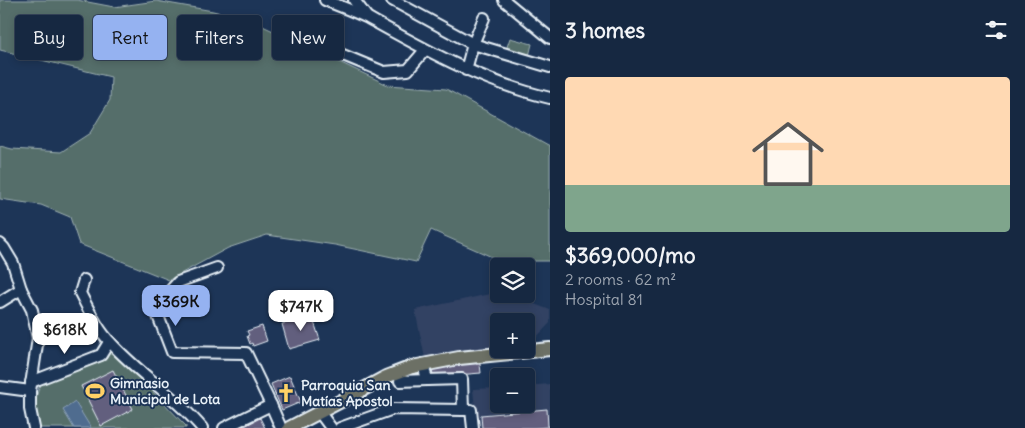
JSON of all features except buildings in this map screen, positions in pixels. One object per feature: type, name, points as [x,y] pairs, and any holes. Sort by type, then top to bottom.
[{"type":"main road","points":[[289,428],[399,371],[423,364],[474,356],[550,349]]},
{"type":"street","points":[[325,0],[366,17],[425,50],[466,70],[493,81],[550,98]]},
{"type":"street","points":[[354,0],[366,17]]},
{"type":"street","points":[[392,0],[473,44],[550,67]]},
{"type":"street","points":[[504,0],[550,38]]},
{"type":"street","points":[[466,70],[473,44],[484,18]]},
{"type":"street","points":[[344,55],[384,72],[408,70],[425,50]]},
{"type":"street","points":[[0,244],[13,263],[21,289],[32,310],[38,338],[31,386],[30,409],[34,428]]},
{"type":"street","points":[[217,268],[178,282],[155,308],[172,352],[246,353],[272,405],[281,428]]},
{"type":"street","points":[[84,280],[80,293],[92,318],[109,342],[186,410],[202,428]]},
{"type":"street","points":[[0,302],[21,289]]},
{"type":"street","points":[[0,387],[31,386],[101,355],[109,342]]},
{"type":"street","points":[[423,364],[427,380]]},
{"type":"street","points":[[400,381],[462,379],[463,410]]},
{"type":"street","points":[[224,428],[272,405]]},
{"type":"street","points":[[340,428],[393,409],[471,410],[473,428]]},
{"type":"street","points":[[320,413],[331,428]]},
{"type":"shaded area","points":[[490,294],[490,303],[532,303],[550,310],[550,323],[535,339],[535,313],[490,313],[490,348],[453,352],[425,358],[415,310]]},
{"type":"shaded area","points":[[550,384],[550,428],[477,428],[473,389],[490,388],[490,413],[535,413],[535,385]]},
{"type":"shaded area","points":[[75,402],[91,428],[74,428],[63,410]]},
{"type":"green space","points":[[0,0],[77,0],[114,7],[156,1],[229,15],[177,15],[177,60],[262,60],[262,26],[272,30],[272,60],[335,60],[388,85],[446,89],[550,146],[550,261],[535,261],[535,258],[494,258],[431,230],[416,262],[335,245],[267,235],[228,248],[169,280],[79,244],[70,217],[41,205],[0,199],[0,146],[12,149],[61,152],[90,133],[110,100],[111,77],[41,60],[83,60],[83,15],[15,15],[15,54],[0,50]]},
{"type":"green space","points":[[510,38],[532,44],[529,56],[506,50]]},
{"type":"green space","name":"Gimnasio Municipal de Lota","points":[[108,345],[186,428],[40,428],[33,409],[43,373]]},
{"type":"place","name":"Gimnasio Municipal de Lota","points":[[95,391]]},
{"type":"place","name":"Parroquia San Matías Apostol","points":[[286,393]]}]
